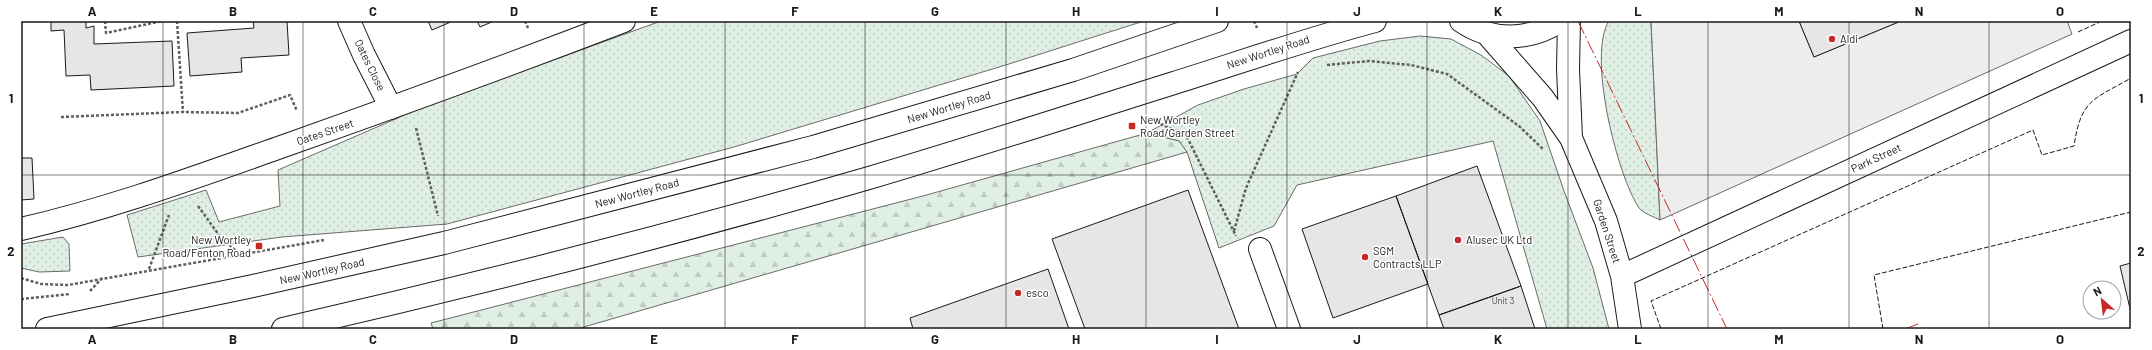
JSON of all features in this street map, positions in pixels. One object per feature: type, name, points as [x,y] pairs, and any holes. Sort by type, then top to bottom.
[{"type":"main road","name":"Oates Close","points":[[349,21],[364,55],[400,105]]},
{"type":"main road","name":"Oates Street","points":[[21,229],[91,212],[188,180],[400,105],[624,21]]},
{"type":"main road","name":"New Wortley Road","points":[[48,329],[109,317],[444,243],[821,145],[1073,70],[1217,21]]},
{"type":"main road","name":"New Wortley Road","points":[[283,329],[416,299],[582,258],[869,178],[1176,82],[1304,40],[1376,21]]},
{"type":"main road","points":[[1461,21],[1470,27],[1487,34],[1508,37],[1530,35],[1551,27],[1560,21]]},
{"type":"main road","name":"Garden Street","points":[[1569,21],[1568,69],[1571,138]]},
{"type":"main road","name":"Garden Street","points":[[1487,34],[1543,98],[1571,138],[1606,221],[1622,276],[1630,329]]},
{"type":"main road","name":"Park Street","points":[[1622,276],[2131,41]]},
{"type":"main road","points":[[1260,249],[1289,329]]},
{"type":"path","points":[[105,21],[106,33],[162,21]]},
{"type":"path","points":[[177,21],[183,112]]},
{"type":"path","points":[[1319,67],[1369,60],[1411,65],[1447,74],[1519,126],[1545,151]]},
{"type":"path","points":[[1234,231],[1246,188],[1298,74],[1305,71]]},
{"type":"path","points":[[61,117],[183,112],[238,113],[290,95],[307,138]]},
{"type":"path","points":[[400,105],[444,243]]},
{"type":"path","points":[[1146,118],[1186,135],[1244,254],[1260,249]]},
{"type":"path","points":[[188,180],[219,235],[238,254]]},
{"type":"path","points":[[149,269],[188,180]]},
{"type":"path","points":[[21,278],[41,284],[68,284],[328,239]]},
{"type":"path","points":[[89,292],[104,277]]},
{"type":"path","points":[[21,299],[74,294]]},
{"type":"green space","points":[[661,21],[1144,21],[1009,64],[734,147],[447,224],[282,237],[138,257],[127,215],[206,190],[219,222],[280,206],[278,170],[423,107]]},
{"type":"green space","points":[[1609,21],[1651,21],[1660,220],[1639,208],[1630,192],[1614,143],[1603,86],[1601,60],[1603,37]]},
{"type":"green space","points":[[1420,36],[1451,39],[1481,55],[1509,76],[1540,121],[1593,268],[1609,329],[1547,329],[1493,141],[1297,185],[1274,226],[1219,248],[1187,152],[1179,141],[1147,133],[1198,105],[1244,89],[1297,74],[1313,58],[1380,41]]},
{"type":"green space","points":[[1147,133],[1179,141],[1187,152],[577,329],[433,329],[431,323],[923,196]]},
{"type":"green space","points":[[63,237],[69,244],[70,271],[39,272],[21,268],[21,244]]},
{"type":"shaded area","points":[[1651,21],[1799,21],[1814,57],[1901,21],[2067,21],[2072,34],[1660,220]]},
{"type":"building","points":[[51,21],[86,21],[86,28],[94,26],[94,44],[172,41],[174,86],[91,90],[90,75],[66,76],[64,30],[51,31]]},
{"type":"building","points":[[253,21],[287,21],[289,55],[241,58],[242,72],[190,76],[187,33],[254,28]]},
{"type":"building","points":[[428,21],[453,21],[432,30]]},
{"type":"building","points":[[477,21],[494,21],[480,27]]},
{"type":"building","name":"Aldi","points":[[1799,21],[1901,21],[1814,57]]},
{"type":"building","points":[[21,158],[32,158],[34,199],[21,200]]},
{"type":"building","name":"Alusec UK Ltd","points":[[1477,166],[1521,286],[1439,315],[1396,196]]},
{"type":"building","points":[[1188,190],[1239,329],[1085,329],[1052,239]]},
{"type":"building","name":"SGM Contracts LLP","points":[[1396,196],[1428,284],[1333,318],[1302,229]]},
{"type":"building","points":[[2131,263],[2131,313],[2120,266]]},
{"type":"building","name":"esco","points":[[1048,269],[1069,329],[913,329],[910,318]]},
{"type":"building","points":[[1521,286],[1535,329],[1444,329],[1439,315]]},
{"type":"fence","points":[[2078,32],[2102,21]]},
{"type":"fence","points":[[1661,329],[1651,301],[2033,130],[2042,155],[2074,146],[2077,130],[2085,110],[2098,97],[2131,78]]},
{"type":"fence","points":[[1883,329],[1874,275],[2131,212]]},
{"type":"power","points":[[1578,21],[1727,329]]},
{"type":"power","points":[[1905,329],[1918,324]]},
{"type":"place","name":"Aldi","points":[[1832,39]]},
{"type":"place","name":"New Wortley Road/Garden Street","points":[[1132,126]]},
{"type":"place","name":"Alusec UK Ltd","points":[[1458,240]]},
{"type":"place","name":"New Wortley Road/Fenton Road","points":[[259,246]]},
{"type":"place","name":"SGM Contracts LLP","points":[[1365,257]]},
{"type":"place","name":"esco","points":[[1018,293]]}]
